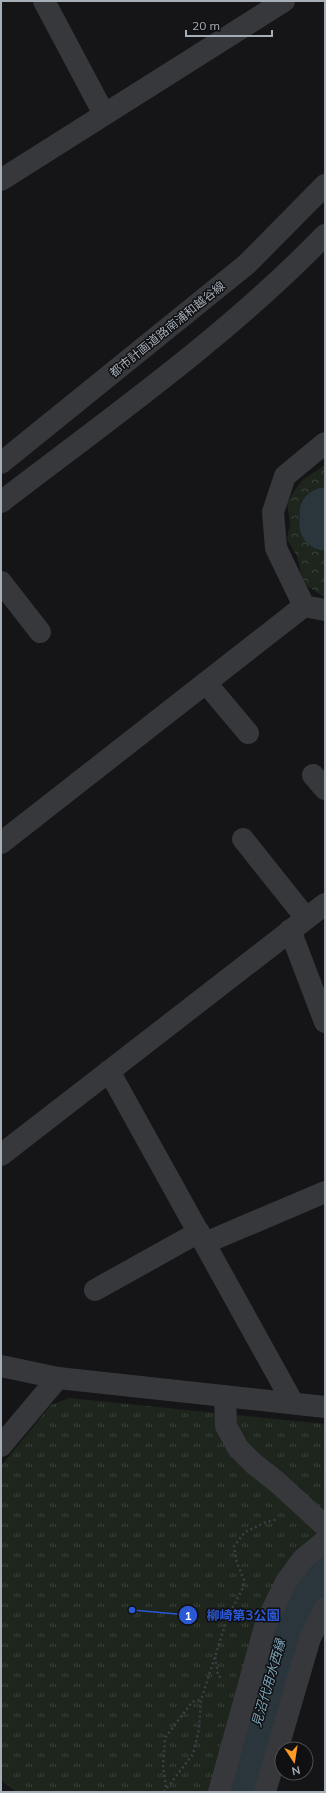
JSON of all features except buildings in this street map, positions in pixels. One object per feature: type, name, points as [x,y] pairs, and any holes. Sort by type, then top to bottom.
[{"type":"street","points":[[44,1],[104,114]]},
{"type":"street","points":[[1,180],[284,1]]},
{"type":"street","name":"都市計画道路南浦和越谷線","points":[[1,463],[247,264],[325,185]]},
{"type":"street","points":[[1,502],[197,351],[297,264],[325,235]]},
{"type":"street","points":[[1,843],[206,682],[315,608],[276,548],[272,512],[285,476],[325,443]]},
{"type":"street","points":[[1,582],[40,632]]},
{"type":"street","points":[[206,682],[248,733]]},
{"type":"street","points":[[243,839],[298,924],[325,1022]]},
{"type":"street","points":[[1,1156],[325,904]]},
{"type":"street","points":[[110,1070],[293,1403]]},
{"type":"street","points":[[95,1290],[202,1238],[325,1192]]},
{"type":"street","points":[[1,1366],[58,1378],[325,1407]]},
{"type":"street","points":[[1,1446],[58,1378]]},
{"type":"street","points":[[224,1396],[226,1426],[238,1448],[254,1464],[325,1526]]},
{"type":"street","points":[[219,1792],[266,1623],[286,1582],[303,1559],[325,1541]]},
{"type":"street","points":[[265,1792],[310,1638],[325,1608]]},
{"type":"path","points":[[164,1792],[192,1754],[199,1729],[201,1700],[228,1616],[242,1590],[244,1580],[236,1560],[234,1546],[245,1532],[266,1522],[291,1516],[306,1508]]},
{"type":"path","points":[[166,1788],[163,1766],[165,1738],[192,1702],[201,1700]]},
{"type":"green space","points":[[325,465],[325,598],[303,583],[297,556],[287,539],[290,524],[287,502],[302,480]]},
{"type":"green space","points":[[69,1398],[325,1424],[325,1533],[293,1559],[212,1792],[16,1792],[1,1780],[1,1466],[51,1405]]},
{"type":"waterway","name":"見沼代用水西縁","points":[[325,513],[325,525]]},
{"type":"waterway","name":"見沼代用水西縁","points":[[238,1792],[276,1650],[291,1606],[308,1576],[325,1563]]},
{"type":"place","name":"柳崎第3公園","points":[[132,1610]]}]
